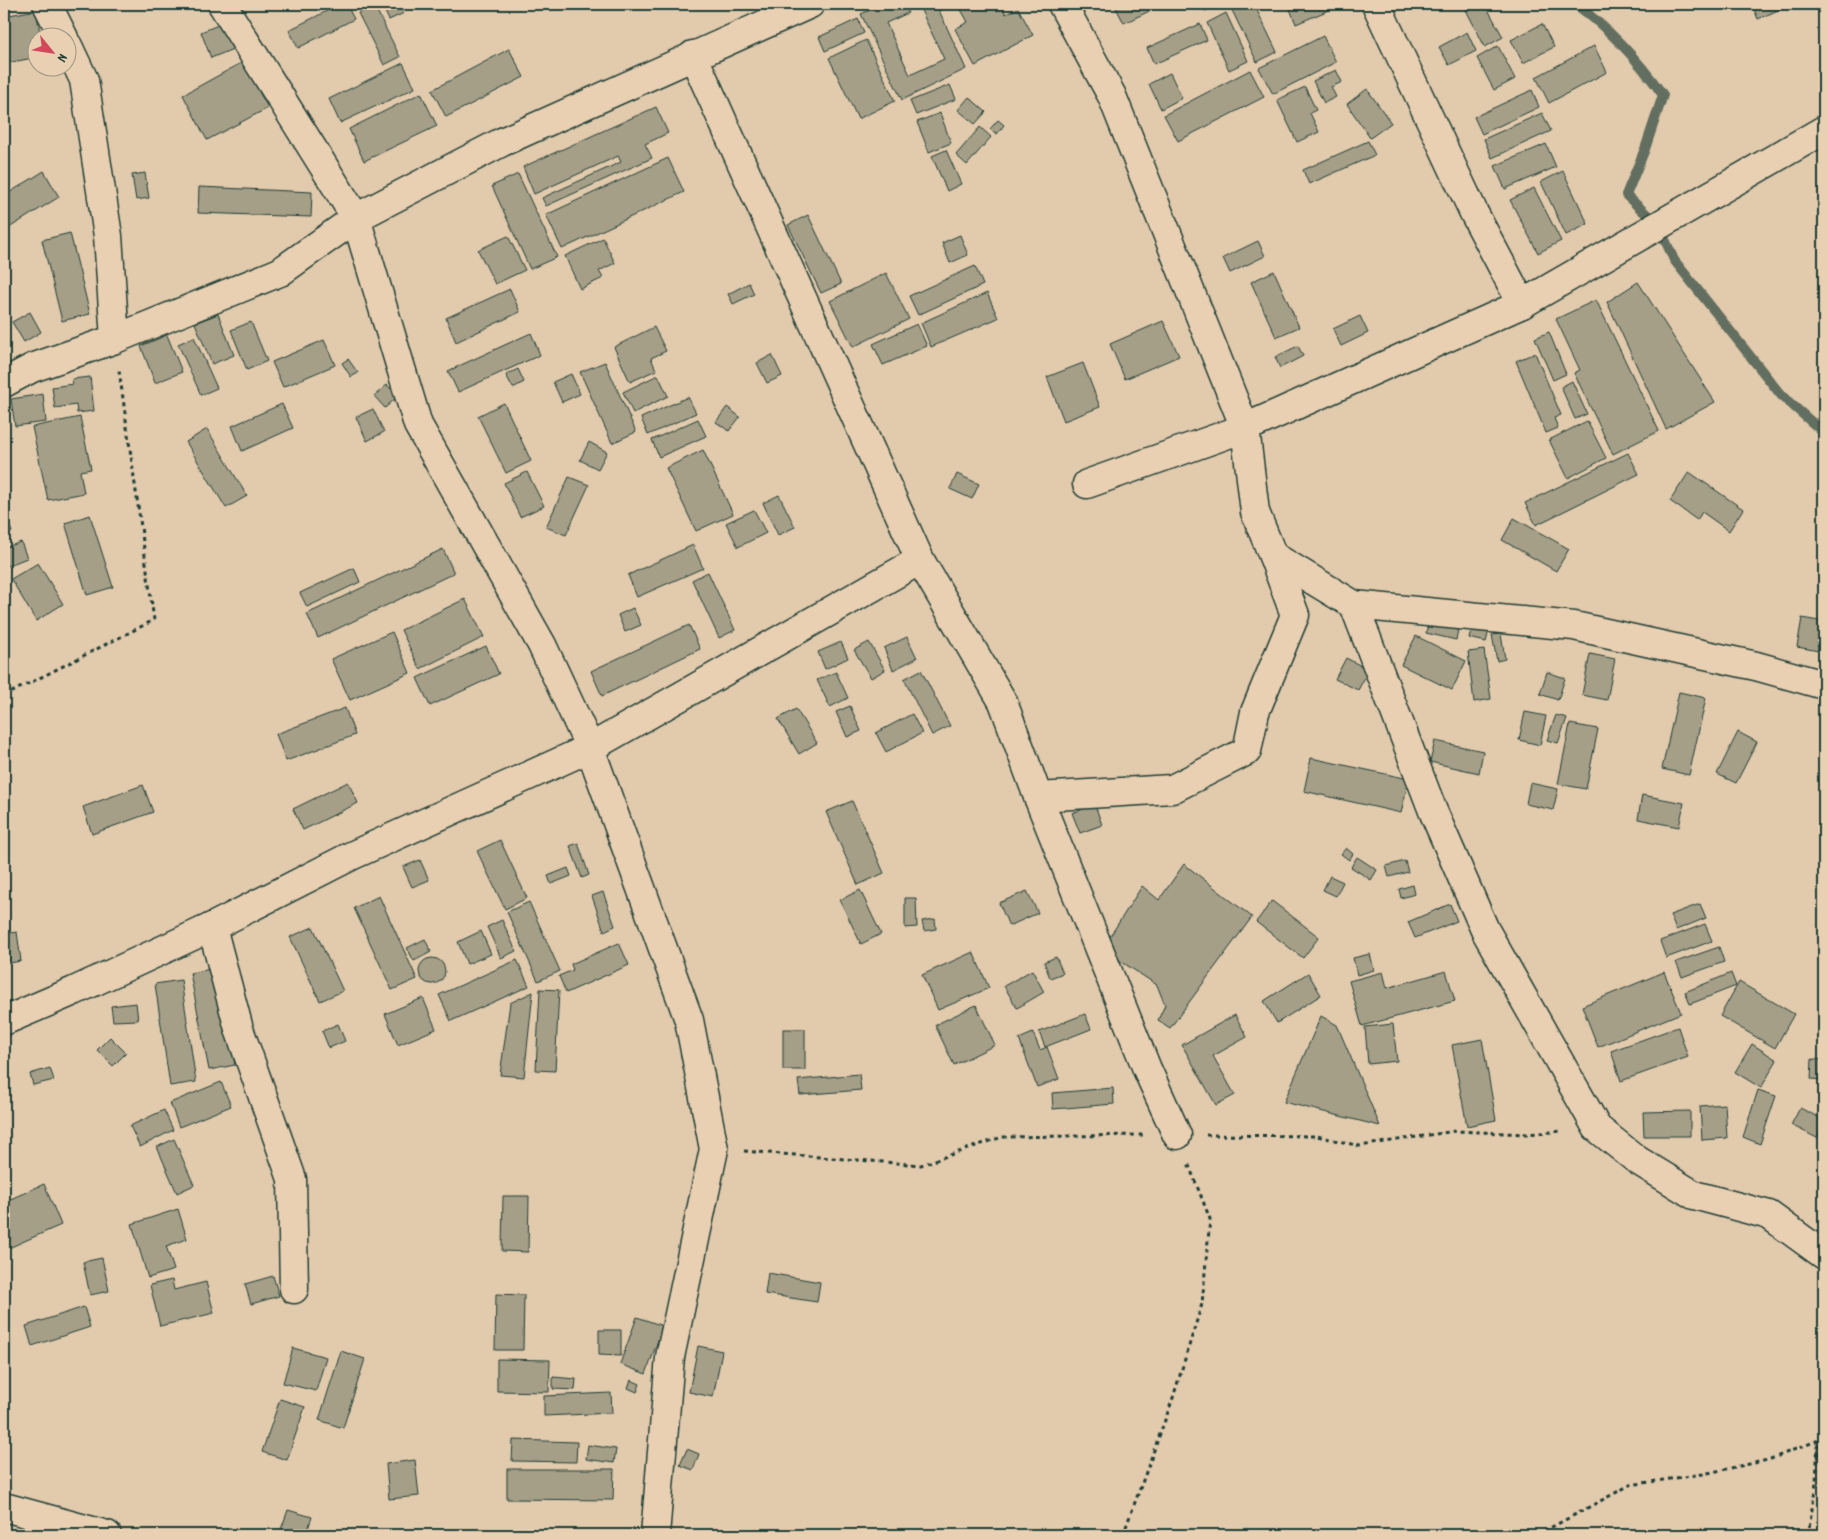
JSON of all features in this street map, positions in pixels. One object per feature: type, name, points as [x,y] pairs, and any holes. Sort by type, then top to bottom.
[{"type":"street","points":[[48,4],[59,28]]},
{"type":"street","points":[[222,4],[356,218],[418,425],[542,645],[590,748],[689,1020],[714,1149],[670,1357],[655,1535]]},
{"type":"street","points":[[4,383],[32,368],[115,339],[280,272],[356,218],[502,142],[810,4]]},
{"type":"street","points":[[1038,797],[1172,789],[1247,751],[1255,712],[1296,615],[1255,512],[1245,428],[1112,96],[1062,4]]},
{"type":"street","points":[[1376,4],[1474,213],[1522,304]]},
{"type":"street","points":[[693,55],[920,560],[1003,702],[1038,797],[1146,1068],[1177,1135]]},
{"type":"street","points":[[78,67],[84,80],[108,236],[115,339]]},
{"type":"street","points":[[1087,484],[1245,428],[1522,304],[1824,130]]},
{"type":"street","points":[[1273,556],[1354,605],[1574,626],[1756,666],[1824,685]]},
{"type":"street","points":[[4,1020],[74,991],[212,927],[351,856],[590,748],[920,560]]},
{"type":"street","points":[[1354,605],[1433,811],[1485,930],[1597,1128],[1637,1160],[1694,1194],[1769,1215],[1824,1255]]},
{"type":"street","points":[[212,927],[239,1029],[292,1179],[294,1289]]},
{"type":"street","points":[[4,1507],[107,1535]]},
{"type":"path","points":[[4,696],[154,620],[115,339]]},
{"type":"path","points":[[1123,1535],[1172,1401],[1202,1304],[1210,1219],[1177,1135]]},
{"type":"path","points":[[1537,1535],[1630,1484],[1702,1474],[1768,1460],[1824,1438]]},
{"type":"path","points":[[1808,1535],[1816,1483],[1818,1441]]},
{"type":"building","points":[[341,4],[346,4],[354,19],[298,48],[289,30]]},
{"type":"building","points":[[381,4],[400,4],[404,13],[389,20]]},
{"type":"building","points":[[883,4],[903,4],[908,13],[886,23],[910,75],[944,59],[918,4],[936,4],[966,69],[902,100],[861,14]]},
{"type":"building","points":[[963,4],[1000,4],[1006,14],[1018,8],[1033,35],[975,66],[955,29],[968,22],[959,6]]},
{"type":"building","points":[[1114,4],[1157,4],[1158,7],[1124,23]]},
{"type":"building","points":[[1202,4],[1220,4],[1205,11]]},
{"type":"building","points":[[1235,4],[1254,4],[1277,52],[1257,62],[1230,6]]},
{"type":"building","points":[[1288,4],[1334,4],[1336,7],[1296,24]]},
{"type":"building","points":[[1463,4],[1485,4],[1503,37],[1485,47]]},
{"type":"building","points":[[1752,4],[1786,4],[1787,6],[1758,19]]},
{"type":"building","points":[[374,5],[400,57],[384,65],[358,13]]},
{"type":"building","points":[[36,10],[39,28],[28,28],[28,59],[7,63],[4,46],[4,16]]},
{"type":"building","points":[[1226,13],[1248,61],[1229,70],[1207,23]]},
{"type":"building","points":[[858,19],[864,33],[825,51],[819,37]]},
{"type":"building","points":[[223,23],[233,49],[211,58],[201,32]]},
{"type":"building","points":[[1200,24],[1207,40],[1154,64],[1147,48]]},
{"type":"building","points":[[1542,24],[1554,47],[1523,63],[1511,40]]},
{"type":"building","points":[[1467,32],[1476,51],[1449,65],[1439,47]]},
{"type":"building","points":[[1323,36],[1336,62],[1273,94],[1259,68]]},
{"type":"building","points":[[866,40],[895,101],[858,119],[829,58]]},
{"type":"building","points":[[1498,46],[1515,79],[1494,90],[1477,58]]},
{"type":"building","points":[[1594,46],[1607,72],[1549,103],[1536,77]]},
{"type":"building","points":[[509,49],[524,77],[446,117],[432,90]]},
{"type":"building","points":[[243,62],[268,108],[207,140],[183,95]]},
{"type":"building","points":[[403,63],[415,88],[340,123],[329,99]]},
{"type":"building","points":[[1250,70],[1264,97],[1178,141],[1164,115]]},
{"type":"building","points":[[1336,70],[1342,82],[1331,87],[1336,97],[1324,103],[1313,81]]},
{"type":"building","points":[[1170,73],[1182,98],[1161,109],[1149,84]]},
{"type":"building","points":[[950,85],[956,99],[916,115],[910,101]]},
{"type":"building","points":[[1305,87],[1316,110],[1310,113],[1319,132],[1297,142],[1277,100]]},
{"type":"building","points":[[1367,89],[1391,123],[1370,138],[1347,104]]},
{"type":"building","points":[[1532,90],[1539,107],[1482,134],[1474,117]]},
{"type":"building","points":[[421,93],[437,126],[364,161],[349,129]]},
{"type":"building","points":[[969,97],[986,112],[975,124],[958,110]]},
{"type":"building","points":[[656,107],[668,133],[645,144],[652,158],[546,206],[542,198],[621,162],[618,156],[534,194],[523,167]]},
{"type":"building","points":[[940,113],[951,143],[929,152],[917,122]]},
{"type":"building","points":[[1542,113],[1551,131],[1492,158],[1484,139]]},
{"type":"building","points":[[998,120],[1004,125],[997,134],[990,129]]},
{"type":"building","points":[[980,127],[991,137],[967,165],[956,155]]},
{"type":"building","points":[[1368,141],[1375,155],[1309,184],[1303,170]]},
{"type":"building","points":[[1546,144],[1556,167],[1505,189],[1495,166]]},
{"type":"building","points":[[946,150],[961,184],[947,191],[932,156]]},
{"type":"building","points":[[668,158],[684,192],[562,249],[546,215]]},
{"type":"building","points":[[44,171],[59,197],[4,231],[4,196]]},
{"type":"building","points":[[1563,171],[1588,224],[1566,235],[1541,182]]},
{"type":"building","points":[[145,173],[149,198],[136,200],[132,175]]},
{"type":"building","points":[[518,174],[557,257],[530,269],[492,186]]},
{"type":"building","points":[[199,187],[312,192],[311,217],[198,213]]},
{"type":"building","points":[[1534,188],[1561,241],[1538,253],[1510,200]]},
{"type":"building","points":[[808,215],[841,284],[821,293],[788,225]]},
{"type":"building","points":[[70,233],[90,314],[62,321],[42,240]]},
{"type":"building","points":[[960,235],[968,255],[950,263],[942,243]]},
{"type":"building","points":[[508,236],[525,270],[495,284],[478,250]]},
{"type":"building","points":[[603,238],[615,263],[599,271],[603,278],[580,289],[565,256]]},
{"type":"building","points":[[1258,241],[1265,256],[1230,273],[1223,258]]},
{"type":"building","points":[[975,266],[983,285],[918,315],[909,296]]},
{"type":"building","points":[[1274,271],[1299,327],[1276,337],[1251,282]]},
{"type":"building","points":[[886,273],[909,319],[853,347],[830,301]]},
{"type":"building","points":[[1638,282],[1715,402],[1666,429],[1607,302]]},
{"type":"building","points":[[749,283],[754,294],[733,304],[728,294]]},
{"type":"building","points":[[510,289],[520,312],[456,342],[446,318]]},
{"type":"building","points":[[987,293],[998,318],[931,347],[921,323]]},
{"type":"building","points":[[1596,300],[1659,431],[1613,454],[1574,373],[1580,370],[1556,319]]},
{"type":"building","points":[[30,312],[41,332],[24,342],[12,322]]},
{"type":"building","points":[[218,314],[234,355],[212,364],[195,323]]},
{"type":"building","points":[[1360,316],[1368,333],[1341,346],[1333,329]]},
{"type":"building","points":[[1163,321],[1179,356],[1125,379],[1110,344]]},
{"type":"building","points":[[251,322],[267,361],[247,370],[231,330]]},
{"type":"building","points":[[917,324],[927,346],[883,365],[873,344]]},
{"type":"building","points":[[654,327],[666,351],[651,358],[656,370],[630,382],[614,347]]},
{"type":"building","points":[[1549,332],[1566,374],[1553,380],[1535,338]]},
{"type":"building","points":[[531,333],[540,355],[458,392],[448,371]]},
{"type":"building","points":[[167,335],[182,372],[155,383],[141,346]]},
{"type":"building","points":[[194,337],[217,388],[201,395],[178,344]]},
{"type":"building","points":[[324,340],[335,365],[283,387],[272,362]]},
{"type":"building","points":[[1298,346],[1303,356],[1280,368],[1275,357]]},
{"type":"building","points":[[1535,353],[1561,415],[1554,418],[1558,428],[1546,433],[1516,361]]},
{"type":"building","points":[[772,355],[782,376],[767,383],[757,363]]},
{"type":"building","points":[[348,359],[358,373],[351,377],[342,363]]},
{"type":"building","points":[[605,362],[636,432],[612,443],[580,372]]},
{"type":"building","points":[[1083,363],[1100,407],[1064,421],[1047,377]]},
{"type":"building","points":[[518,369],[524,382],[513,388],[506,375]]},
{"type":"building","points":[[571,374],[580,394],[562,402],[553,382]]},
{"type":"building","points":[[658,375],[668,396],[633,413],[623,392]]},
{"type":"building","points":[[90,377],[94,411],[77,413],[76,405],[55,408],[52,387],[73,384],[72,379]]},
{"type":"building","points":[[1572,381],[1587,414],[1575,419],[1561,387]]},
{"type":"building","points":[[387,385],[398,396],[385,408],[374,396]]},
{"type":"building","points":[[43,394],[46,422],[15,426],[11,399]]},
{"type":"building","points":[[688,397],[696,413],[648,435],[641,418]]},
{"type":"building","points":[[504,403],[531,461],[506,473],[478,416]]},
{"type":"building","points":[[282,404],[293,428],[242,451],[232,426]]},
{"type":"building","points":[[727,407],[740,417],[729,431],[716,422]]},
{"type":"building","points":[[373,409],[384,432],[367,441],[356,417]]},
{"type":"building","points":[[80,417],[91,469],[80,471],[84,493],[48,500],[32,427]]},
{"type":"building","points":[[698,419],[706,436],[659,457],[652,440]]},
{"type":"building","points":[[1587,421],[1606,458],[1568,478],[1549,440]]},
{"type":"building","points":[[207,429],[247,496],[226,508],[186,442]]},
{"type":"building","points":[[589,442],[607,452],[598,469],[580,460]]},
{"type":"building","points":[[703,450],[733,514],[696,531],[666,468]]},
{"type":"building","points":[[1628,453],[1639,474],[1536,525],[1525,503]]},
{"type":"building","points":[[527,472],[544,506],[520,517],[504,483]]},
{"type":"building","points":[[1689,472],[1743,509],[1729,531],[1702,512],[1697,520],[1670,501]]},
{"type":"building","points":[[957,474],[979,484],[972,499],[950,489]]},
{"type":"building","points":[[569,477],[589,485],[566,535],[546,527]]},
{"type":"building","points":[[779,495],[795,527],[778,535],[763,503]]},
{"type":"building","points":[[754,510],[766,533],[738,547],[726,523]]},
{"type":"building","points":[[4,512],[12,532],[4,536]]},
{"type":"building","points":[[90,515],[113,587],[87,595],[65,523]]},
{"type":"building","points":[[1514,518],[1569,549],[1556,571],[1502,540]]},
{"type":"building","points":[[21,542],[27,558],[4,567],[4,548]]},
{"type":"building","points":[[693,545],[703,568],[637,597],[628,575]]},
{"type":"building","points":[[443,549],[454,573],[318,638],[307,614]]},
{"type":"building","points":[[38,563],[63,604],[36,621],[11,579]]},
{"type":"building","points":[[354,568],[360,582],[307,607],[300,593]]},
{"type":"building","points":[[708,572],[735,630],[719,638],[692,580]]},
{"type":"building","points":[[465,599],[484,637],[420,669],[401,630]]},
{"type":"building","points":[[633,608],[641,625],[625,632],[618,615]]},
{"type":"building","points":[[1802,618],[1824,622],[1824,652],[1797,647]]},
{"type":"building","points":[[1429,619],[1459,625],[1456,640],[1426,633]]},
{"type":"building","points":[[689,625],[700,649],[602,696],[591,671]]},
{"type":"building","points":[[1472,626],[1489,630],[1486,642],[1469,638]]},
{"type":"building","points":[[392,632],[410,673],[350,700],[331,659]]},
{"type":"building","points":[[1501,634],[1505,659],[1497,661],[1492,635]]},
{"type":"building","points":[[1416,636],[1466,661],[1452,690],[1401,665]]},
{"type":"building","points":[[907,637],[917,658],[893,670],[884,648]]},
{"type":"building","points":[[841,642],[848,658],[825,669],[818,652]]},
{"type":"building","points":[[869,642],[885,670],[871,678],[854,650]]},
{"type":"building","points":[[486,646],[499,674],[430,706],[417,678]]},
{"type":"building","points":[[1484,650],[1491,699],[1474,702],[1468,652]]},
{"type":"building","points":[[1590,654],[1615,659],[1607,700],[1582,695]]},
{"type":"building","points":[[1346,658],[1369,670],[1358,690],[1335,679]]},
{"type":"building","points":[[921,670],[950,726],[932,735],[904,679]]},
{"type":"building","points":[[836,672],[848,698],[830,707],[817,680]]},
{"type":"building","points":[[1547,672],[1565,678],[1558,700],[1540,694]]},
{"type":"building","points":[[1679,692],[1706,698],[1689,775],[1662,769]]},
{"type":"building","points":[[850,706],[861,731],[847,737],[836,712]]},
{"type":"building","points":[[345,708],[355,735],[286,761],[276,734]]},
{"type":"building","points":[[796,709],[817,743],[799,754],[778,719]]},
{"type":"building","points":[[1525,712],[1546,716],[1540,745],[1519,740]]},
{"type":"building","points":[[912,714],[922,733],[886,752],[876,733]]},
{"type":"building","points":[[1556,715],[1567,718],[1558,743],[1547,740]]},
{"type":"building","points":[[1570,724],[1598,729],[1586,789],[1558,784]]},
{"type":"building","points":[[1738,732],[1757,742],[1736,783],[1717,774]]},
{"type":"building","points":[[1435,741],[1483,751],[1479,773],[1430,762]]},
{"type":"building","points":[[1311,758],[1409,779],[1401,813],[1304,791]]},
{"type":"building","points":[[348,782],[358,803],[303,830],[293,809]]},
{"type":"building","points":[[1530,783],[1558,789],[1553,810],[1526,804]]},
{"type":"building","points":[[143,785],[153,812],[92,834],[83,807]]},
{"type":"building","points":[[1642,795],[1684,803],[1679,827],[1638,819]]},
{"type":"building","points":[[852,801],[884,873],[858,885],[826,812]]},
{"type":"building","points":[[1095,805],[1102,825],[1080,833],[1072,813]]},
{"type":"building","points":[[500,840],[527,898],[505,909],[477,851]]},
{"type":"building","points":[[578,843],[589,875],[582,878],[570,846]]},
{"type":"building","points":[[1346,848],[1353,854],[1349,860],[1341,854]]},
{"type":"building","points":[[1357,857],[1377,870],[1371,880],[1351,867]]},
{"type":"building","points":[[420,860],[429,880],[412,887],[403,867]]},
{"type":"building","points":[[1405,861],[1408,872],[1389,877],[1386,866]]},
{"type":"building","points":[[1184,864],[1252,917],[1170,1028],[1158,1020],[1165,1005],[1157,985],[1102,949],[1142,886],[1159,900]]},
{"type":"building","points":[[568,868],[571,876],[551,884],[548,876]]},
{"type":"building","points":[[1330,876],[1343,882],[1336,896],[1323,890]]},
{"type":"building","points":[[1413,885],[1415,894],[1401,898],[1399,889]]},
{"type":"building","points":[[860,890],[881,934],[861,944],[840,900]]},
{"type":"building","points":[[1027,891],[1038,913],[1009,926],[999,903]]},
{"type":"building","points":[[603,892],[615,926],[604,931],[592,896]]},
{"type":"building","points":[[379,896],[417,979],[392,990],[354,908]]},
{"type":"building","points":[[905,898],[916,898],[917,927],[905,928]]},
{"type":"building","points":[[1272,901],[1319,937],[1303,958],[1256,922]]},
{"type":"building","points":[[529,902],[560,971],[538,981],[507,912]]},
{"type":"building","points":[[1450,904],[1457,921],[1415,938],[1408,922]]},
{"type":"building","points":[[1700,904],[1706,918],[1676,930],[1670,915]]},
{"type":"building","points":[[935,919],[936,929],[924,931],[922,921]]},
{"type":"building","points":[[502,920],[516,951],[501,958],[487,927]]},
{"type":"building","points":[[1705,924],[1712,941],[1666,958],[1660,941]]},
{"type":"building","points":[[313,927],[343,991],[320,1001],[290,937]]},
{"type":"building","points":[[481,931],[491,954],[467,964],[458,942]]},
{"type":"building","points":[[17,932],[21,961],[4,964],[4,934]]},
{"type":"building","points":[[425,939],[431,952],[414,961],[407,948]]},
{"type":"building","points":[[619,943],[629,965],[566,993],[559,976],[573,970],[571,964]]},
{"type":"building","points":[[1719,947],[1724,962],[1682,977],[1676,962]]},
{"type":"building","points":[[973,952],[989,988],[938,1010],[922,975]]},
{"type":"building","points":[[1370,954],[1374,970],[1357,975],[1353,958]]},
{"type":"building","points":[[1056,957],[1063,973],[1050,978],[1044,962]]},
{"type":"building","points":[[432,958],[442,961],[445,971],[442,981],[432,984],[422,981],[419,971],[422,961]]},
{"type":"building","points":[[517,960],[529,986],[451,1021],[439,995]]},
{"type":"building","points":[[216,968],[235,1065],[209,1070],[190,973]]},
{"type":"building","points":[[1032,970],[1044,992],[1017,1008],[1004,986]]},
{"type":"building","points":[[1446,971],[1455,1001],[1362,1026],[1349,981],[1383,972],[1387,988]]},
{"type":"building","points":[[1664,972],[1681,1013],[1598,1047],[1582,1006]]},
{"type":"building","points":[[1308,973],[1321,995],[1277,1023],[1264,1001]]},
{"type":"building","points":[[1731,973],[1736,986],[1690,1004],[1685,992]]},
{"type":"building","points":[[181,980],[196,1082],[170,1086],[155,984]]},
{"type":"building","points":[[1739,982],[1794,1014],[1775,1048],[1720,1016]]},
{"type":"building","points":[[540,989],[559,990],[555,1071],[536,1070]]},
{"type":"building","points":[[533,992],[524,1077],[500,1075],[510,1003]]},
{"type":"building","points":[[423,998],[436,1029],[398,1045],[385,1014]]},
{"type":"building","points":[[136,1003],[138,1020],[113,1021],[111,1006]]},
{"type":"building","points":[[976,1005],[995,1045],[954,1065],[935,1025]]},
{"type":"building","points":[[1085,1014],[1091,1029],[1045,1047],[1039,1032]]},
{"type":"building","points":[[1235,1015],[1247,1037],[1213,1056],[1235,1095],[1216,1105],[1182,1045]]},
{"type":"building","points":[[1321,1016],[1337,1025],[1380,1126],[1284,1102]]},
{"type":"building","points":[[338,1024],[345,1041],[329,1048],[322,1031]]},
{"type":"building","points":[[1393,1024],[1397,1061],[1368,1064],[1365,1027]]},
{"type":"building","points":[[1678,1027],[1688,1057],[1621,1081],[1611,1051]]},
{"type":"building","points":[[783,1029],[805,1029],[805,1070],[783,1070]]},
{"type":"building","points":[[1033,1033],[1040,1050],[1047,1047],[1059,1079],[1037,1087],[1019,1039]]},
{"type":"building","points":[[110,1037],[126,1053],[113,1066],[97,1050]]},
{"type":"building","points":[[1482,1039],[1496,1120],[1467,1126],[1452,1045]]},
{"type":"building","points":[[1752,1044],[1777,1060],[1761,1088],[1735,1072]]},
{"type":"building","points":[[1812,1059],[1824,1060],[1824,1080],[1811,1079]]},
{"type":"building","points":[[50,1068],[54,1080],[33,1085],[30,1074]]},
{"type":"building","points":[[859,1074],[861,1090],[800,1095],[798,1080]]},
{"type":"building","points":[[221,1082],[231,1106],[179,1127],[170,1103]]},
{"type":"building","points":[[1113,1088],[1114,1104],[1053,1109],[1052,1093]]},
{"type":"building","points":[[1758,1090],[1776,1096],[1760,1144],[1743,1137]]},
{"type":"building","points":[[1725,1104],[1727,1138],[1702,1140],[1700,1106]]},
{"type":"building","points":[[1800,1108],[1824,1120],[1817,1138],[1791,1125]]},
{"type":"building","points":[[164,1110],[173,1130],[140,1147],[130,1126]]},
{"type":"building","points":[[1690,1111],[1690,1136],[1644,1136],[1643,1112]]},
{"type":"building","points":[[174,1139],[194,1185],[177,1193],[157,1147]]},
{"type":"building","points":[[44,1184],[61,1225],[4,1250],[4,1202]]},
{"type":"building","points":[[503,1196],[529,1196],[528,1252],[502,1251]]},
{"type":"building","points":[[178,1209],[187,1239],[166,1246],[174,1270],[148,1278],[132,1224]]},
{"type":"building","points":[[102,1258],[109,1291],[90,1295],[83,1262]]},
{"type":"building","points":[[768,1273],[820,1282],[817,1302],[765,1294]]},
{"type":"building","points":[[273,1276],[279,1296],[251,1304],[245,1284]]},
{"type":"building","points":[[172,1280],[174,1290],[206,1282],[214,1313],[160,1326],[150,1285]]},
{"type":"building","points":[[496,1294],[524,1295],[523,1350],[495,1350]]},
{"type":"building","points":[[84,1307],[90,1327],[32,1346],[26,1326]]},
{"type":"building","points":[[637,1317],[663,1326],[646,1374],[620,1364]]},
{"type":"building","points":[[599,1330],[621,1330],[621,1356],[599,1355]]},
{"type":"building","points":[[698,1346],[722,1351],[713,1397],[689,1392]]},
{"type":"building","points":[[293,1348],[326,1357],[316,1391],[283,1383]]},
{"type":"building","points":[[341,1351],[365,1359],[343,1428],[319,1420]]},
{"type":"building","points":[[497,1359],[550,1360],[549,1392],[497,1391]]},
{"type":"building","points":[[553,1377],[576,1379],[575,1390],[553,1389]]},
{"type":"building","points":[[631,1380],[640,1384],[637,1392],[628,1388]]},
{"type":"building","points":[[611,1393],[612,1413],[544,1416],[544,1396]]},
{"type":"building","points":[[280,1399],[305,1407],[287,1460],[262,1452]]},
{"type":"building","points":[[513,1440],[577,1442],[576,1462],[512,1461]]},
{"type":"building","points":[[588,1445],[616,1449],[614,1463],[586,1459]]},
{"type":"building","points":[[687,1449],[699,1454],[693,1470],[680,1465]]},
{"type":"building","points":[[415,1460],[419,1496],[389,1499],[386,1464]]},
{"type":"building","points":[[507,1469],[614,1469],[613,1500],[507,1499]]},
{"type":"building","points":[[288,1510],[312,1517],[306,1535],[279,1535]]},
{"type":"waterway","points":[[1575,4],[1623,46],[1663,95],[1645,149],[1626,195],[1659,226],[1674,260],[1781,395],[1824,433]]}]
